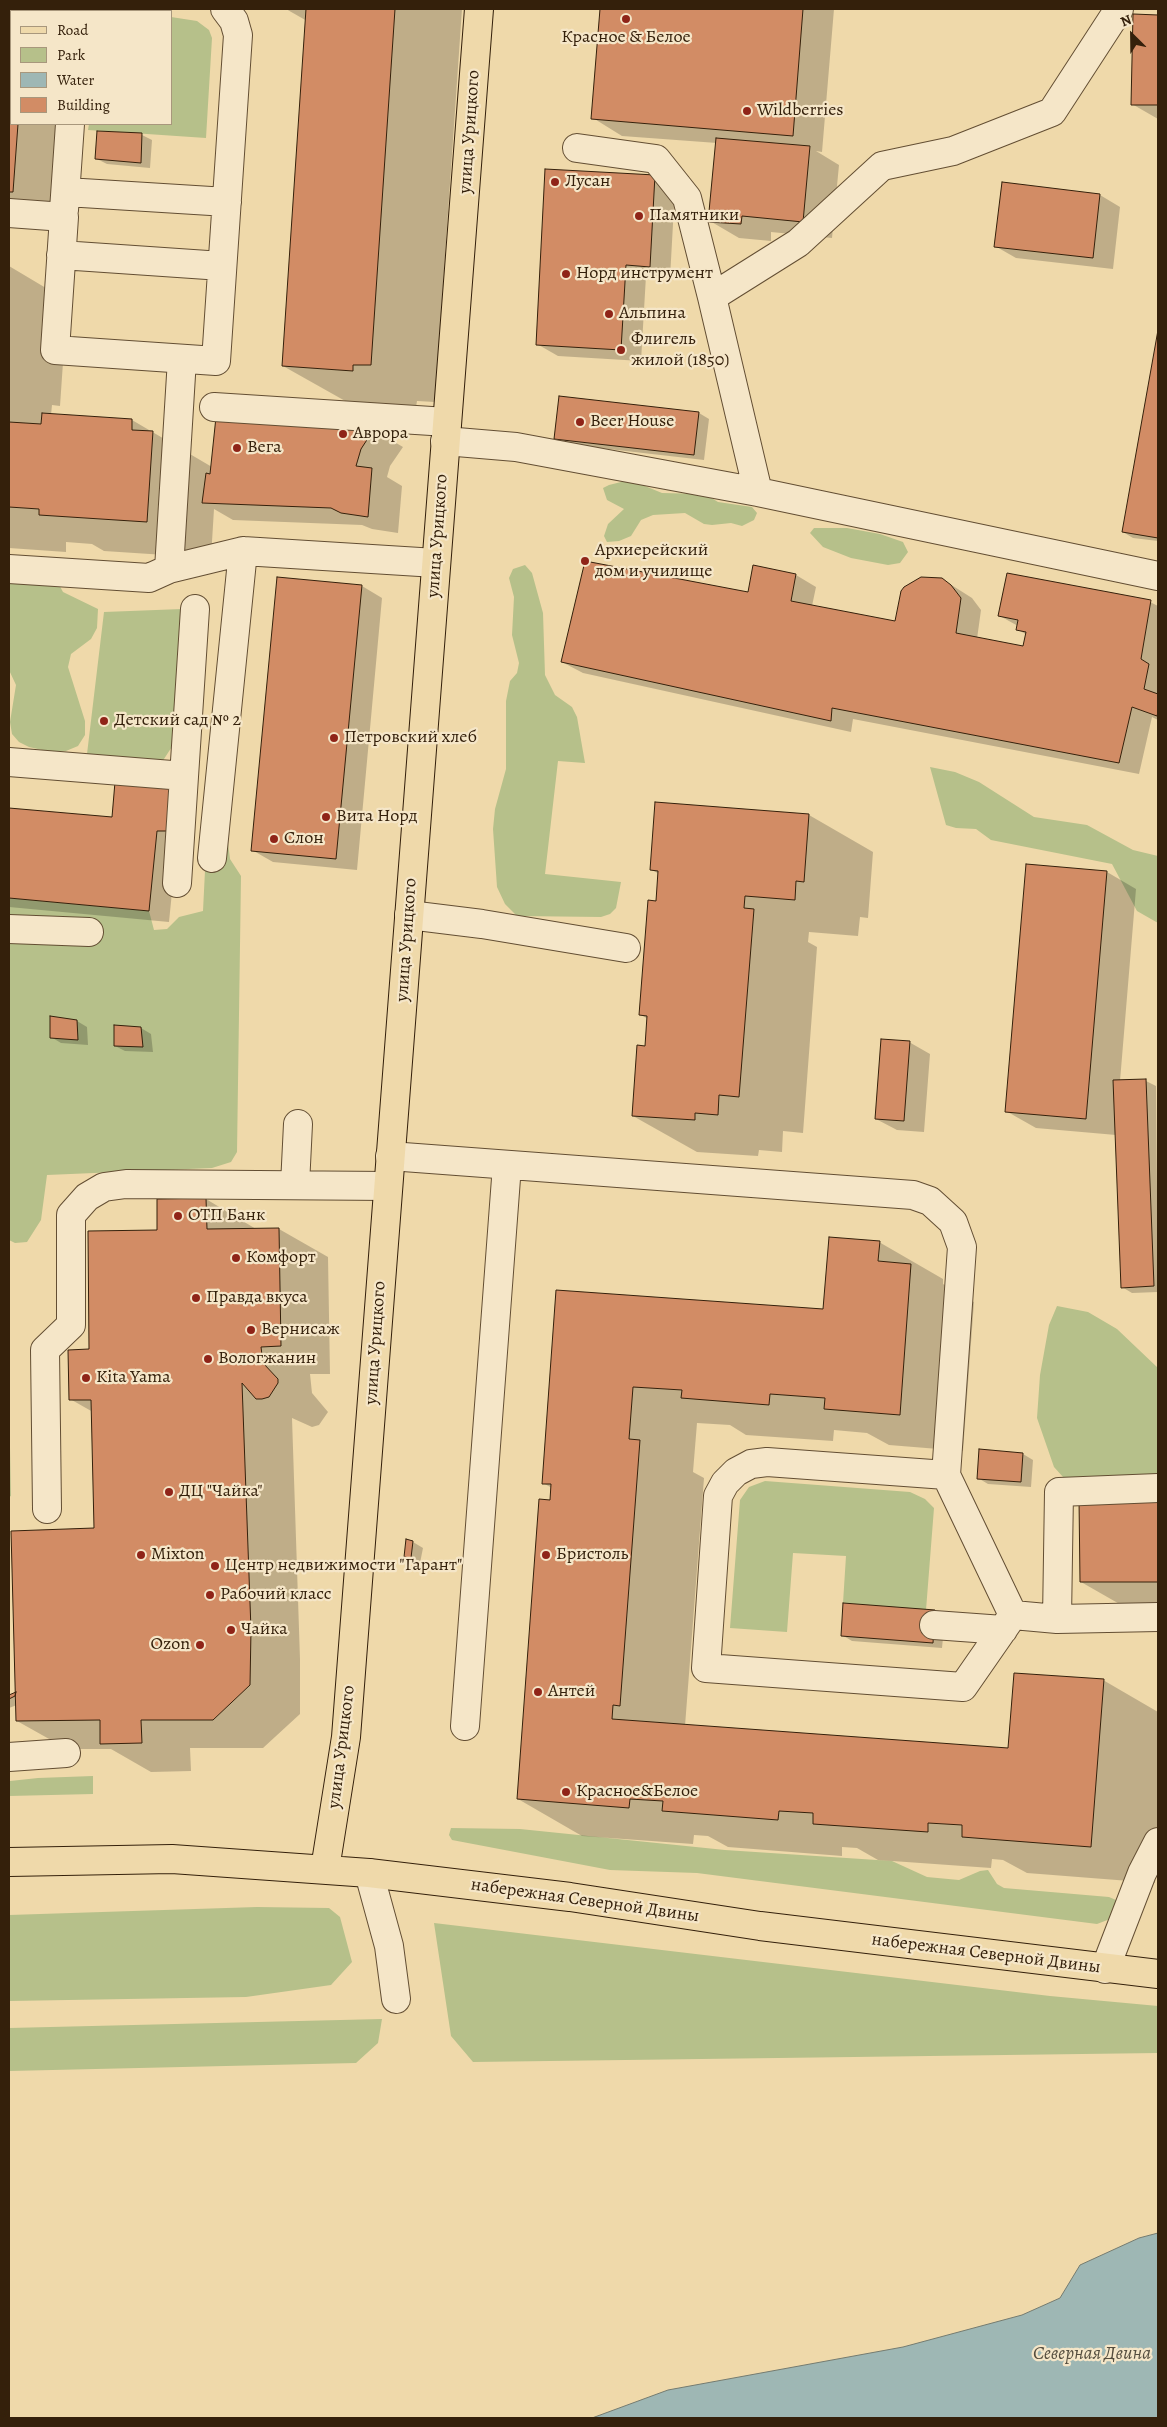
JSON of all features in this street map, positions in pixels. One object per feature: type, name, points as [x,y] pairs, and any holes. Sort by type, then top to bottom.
[{"type":"main road","name":"улица Урицкого","points":[[325,1869],[346,1737],[479,9]]},
{"type":"main road","name":"набережная Северной Двины","points":[[9,1862],[172,1858],[369,1873],[570,1897],[760,1926],[1158,1974]]},
{"type":"lane","points":[[70,125],[55,350],[216,361],[238,34],[234,21],[225,9]]},
{"type":"lane","points":[[712,297],[798,242],[882,166],[952,152],[1052,112],[1119,9]]},
{"type":"lane","points":[[577,148],[656,160],[687,198],[758,492]]},
{"type":"lane","points":[[9,213],[65,204],[227,202]]},
{"type":"lane","points":[[62,255],[222,266]]},
{"type":"lane","points":[[168,569],[182,359]]},
{"type":"lane","points":[[214,407],[446,431],[516,447],[758,492],[1158,576]]},
{"type":"lane","points":[[212,858],[243,551]]},
{"type":"lane","points":[[9,569],[149,578],[168,569],[243,551],[436,563]]},
{"type":"lane","points":[[177,883],[195,609]]},
{"type":"lane","points":[[9,762],[184,776]]},
{"type":"lane","points":[[409,915],[482,924],[626,948]]},
{"type":"lane","points":[[9,929],[89,932]]},
{"type":"lane","points":[[295,1185],[298,1124]]},
{"type":"lane","points":[[390,1156],[913,1195],[930,1201],[953,1222],[962,1247],[946,1475],[1008,1623]]},
{"type":"lane","points":[[465,1726],[507,1165]]},
{"type":"lane","points":[[47,1509],[46,1350],[71,1325],[71,1215],[87,1197],[104,1187],[126,1184],[388,1186]]},
{"type":"lane","points":[[946,1475],[767,1462],[751,1464],[736,1472],[725,1483],[718,1496],[706,1668],[963,1687],[1008,1623]]},
{"type":"lane","points":[[1057,1619],[1058,1492],[1158,1488]]},
{"type":"lane","points":[[934,1625],[1008,1623],[1057,1619],[1158,1617]]},
{"type":"lane","points":[[9,1757],[66,1753]]},
{"type":"lane","points":[[1105,1969],[1142,1873],[1158,1842]]},
{"type":"lane","points":[[369,1873],[389,1946],[396,1999]]},
{"type":"green space","points":[[172,17],[197,21],[209,30],[212,38],[206,138],[88,130],[89,125],[172,125]]},
{"type":"green space","points":[[625,481],[640,484],[662,493],[705,494],[718,502],[752,507],[757,513],[754,520],[742,526],[731,523],[704,524],[685,513],[653,515],[641,520],[631,536],[619,541],[607,542],[604,536],[608,524],[624,509],[607,500],[603,488]]},
{"type":"green space","points":[[814,528],[847,528],[880,534],[903,542],[908,552],[900,563],[888,565],[851,558],[823,547],[810,533]]},
{"type":"green space","points":[[9,555],[22,556],[35,561],[56,579],[63,592],[98,609],[97,628],[91,639],[71,654],[68,667],[85,721],[85,735],[78,746],[66,751],[51,752],[29,747],[19,742],[12,734],[10,722],[16,685],[9,670]]},
{"type":"green space","points":[[525,565],[532,573],[543,613],[545,675],[555,695],[572,707],[577,717],[585,763],[558,761],[545,874],[621,882],[616,908],[610,914],[601,917],[517,916],[505,904],[497,887],[493,829],[495,809],[506,769],[506,701],[510,681],[517,673],[519,663],[512,635],[514,597],[509,578],[513,569]]},
{"type":"green space","points":[[182,609],[177,739],[162,762],[87,754],[104,612]]},
{"type":"green space","points":[[930,767],[955,772],[979,782],[1034,817],[1087,825],[1133,850],[1158,856],[1158,923],[1137,911],[1112,864],[991,840],[976,829],[956,828],[946,825]]},
{"type":"green space","points":[[207,830],[227,835],[230,859],[241,876],[237,1152],[231,1162],[212,1168],[47,1175],[41,1220],[27,1242],[15,1243],[9,1240],[9,898],[149,911],[154,930],[167,929],[179,917],[203,911]]},
{"type":"green space","points":[[1057,1306],[1088,1312],[1117,1329],[1158,1368],[1158,1480],[1078,1482],[1063,1477],[1054,1467],[1037,1418],[1040,1375],[1049,1325]]},
{"type":"green space","points":[[9,1399],[11,1496],[9,1497]]},
{"type":"green space","points":[[765,1481],[910,1492],[925,1499],[934,1508],[926,1610],[843,1603],[846,1556],[793,1553],[787,1632],[730,1628],[740,1500],[749,1487]]},
{"type":"green space","points":[[93,1776],[93,1794],[9,1796],[10,1781]]},
{"type":"green space","points":[[451,1828],[520,1829],[725,1850],[892,1861],[927,1877],[959,1880],[980,1871],[988,1870],[997,1884],[1004,1888],[1109,1897],[1116,1900],[1117,1907],[1110,1919],[1097,1924],[697,1873],[610,1870],[452,1840],[449,1835]]},
{"type":"green space","points":[[257,1907],[329,1908],[340,1917],[352,1962],[331,1985],[246,1997],[9,2001],[9,1915]]},
{"type":"green space","points":[[434,1923],[1050,1996],[1158,2006],[1158,2053],[473,2062],[451,2036]]},
{"type":"green space","points":[[382,2019],[378,2043],[356,2063],[9,2071],[9,2028]]},
{"type":"water","name":"Северная Двина","points":[[1158,2233],[1158,2418],[592,2418],[668,2390],[903,2347],[1022,2315],[1060,2298],[1080,2265],[1139,2238]]},
{"type":"building","points":[[306,9],[395,9],[371,365],[353,365],[353,371],[282,366]]},
{"type":"building","points":[[600,9],[803,9],[793,136],[591,119]]},
{"type":"building","points":[[1133,14],[1158,15],[1158,105],[1131,105]]},
{"type":"building","points":[[10,27],[10,125],[18,125],[13,192],[9,192]]},
{"type":"building","points":[[97,131],[142,133],[141,163],[95,159]]},
{"type":"building","points":[[716,138],[810,146],[803,222],[742,216],[741,224],[708,222]]},
{"type":"building","points":[[545,169],[655,175],[650,267],[626,265],[621,350],[536,345]]},
{"type":"building","points":[[1002,182],[1100,194],[1093,258],[994,247]]},
{"type":"building","points":[[1158,330],[1158,538],[1122,532]]},
{"type":"building","points":[[559,396],[699,412],[694,455],[554,439]]},
{"type":"building","points":[[42,413],[132,419],[132,430],[153,431],[147,522],[39,515],[39,509],[9,507],[9,422],[41,424]]},
{"type":"building","points":[[216,417],[374,429],[361,449],[356,466],[372,468],[368,517],[341,513],[331,508],[202,503],[206,473],[210,474]]},
{"type":"building","points":[[585,561],[748,592],[753,565],[796,574],[791,601],[895,621],[901,591],[904,587],[921,577],[942,578],[951,585],[961,598],[956,633],[1023,646],[1026,632],[1016,630],[1018,620],[998,616],[1007,573],[1151,600],[1141,659],[1149,664],[1144,689],[1158,694],[1157,716],[1132,707],[1119,763],[832,708],[831,721],[561,662]]},
{"type":"building","points":[[277,577],[362,585],[336,859],[251,851]]},
{"type":"building","points":[[115,782],[174,787],[169,831],[157,831],[149,911],[9,898],[9,808],[112,817]]},
{"type":"building","points":[[655,802],[809,814],[804,882],[796,881],[795,900],[745,896],[744,908],[754,909],[739,1097],[719,1095],[718,1115],[695,1113],[695,1120],[632,1116],[637,1045],[645,1046],[647,1016],[639,1015],[648,900],[656,901],[658,871],[650,870]]},
{"type":"building","points":[[1026,864],[1107,871],[1086,1119],[1005,1112]]},
{"type":"building","points":[[50,1016],[77,1020],[78,1040],[50,1038]]},
{"type":"building","points":[[114,1025],[141,1027],[143,1047],[114,1046]]},
{"type":"building","points":[[881,1039],[910,1041],[904,1121],[875,1119]]},
{"type":"building","points":[[1146,1079],[1154,1286],[1121,1288],[1113,1080]]},
{"type":"building","name":"ДЦ \"Чайка\"","points":[[206,1198],[207,1229],[279,1228],[281,1346],[261,1347],[263,1363],[278,1379],[278,1383],[269,1397],[256,1399],[242,1383],[251,1630],[250,1685],[213,1720],[141,1720],[142,1743],[100,1744],[100,1720],[16,1721],[11,1531],[94,1528],[91,1400],[69,1400],[68,1350],[89,1349],[88,1231],[157,1230],[157,1199]]},
{"type":"building","points":[[829,1237],[880,1241],[878,1261],[911,1264],[900,1415],[824,1409],[825,1398],[770,1394],[769,1405],[681,1398],[682,1390],[633,1387],[629,1439],[640,1440],[620,1706],[613,1705],[612,1719],[1008,1748],[1014,1673],[1104,1679],[1091,1847],[962,1837],[962,1825],[928,1823],[928,1832],[813,1824],[813,1813],[779,1811],[778,1820],[662,1811],[663,1801],[630,1799],[629,1808],[517,1799],[539,1499],[550,1500],[551,1484],[542,1484],[556,1290],[823,1309]]},
{"type":"building","points":[[979,1449],[1023,1453],[1021,1482],[977,1479]]},
{"type":"building","points":[[1158,1498],[1158,1582],[1080,1582],[1079,1499]]},
{"type":"building","points":[[406,1539],[413,1541],[411,1558],[404,1557]]},
{"type":"building","points":[[843,1603],[935,1610],[933,1643],[841,1636]]},
{"type":"building","points":[[16,1692],[15,1696],[9,1699],[9,1695]]},
{"type":"place","name":"Красное & Белое","points":[[626,19]]},
{"type":"place","name":"Wildberries","points":[[747,111]]},
{"type":"place","name":"Лусан","points":[[555,182]]},
{"type":"place","name":"Памятники","points":[[639,216]]},
{"type":"place","name":"Норд инструмент","points":[[566,274]]},
{"type":"place","name":"Альпина","points":[[609,314]]},
{"type":"place","name":"Флигель жилой (1850)","points":[[621,350]]},
{"type":"place","name":"Beer House","points":[[580,422]]},
{"type":"place","name":"Аврора","points":[[343,434]]},
{"type":"place","name":"Вега","points":[[237,448]]},
{"type":"place","name":"Архиерейский дом и училище","points":[[585,561]]},
{"type":"place","name":"Детский сад № 2","points":[[104,721]]},
{"type":"place","name":"Петровский хлеб","points":[[334,738]]},
{"type":"place","name":"Вита Норд","points":[[326,817]]},
{"type":"place","name":"Слон","points":[[274,839]]},
{"type":"place","name":"ОТП Банк","points":[[178,1216]]},
{"type":"place","name":"Комфорт","points":[[236,1258]]},
{"type":"place","name":"Правда вкуса","points":[[196,1298]]},
{"type":"place","name":"Вернисаж","points":[[251,1330]]},
{"type":"place","name":"Вологжанин","points":[[208,1359]]},
{"type":"place","name":"Kita Yama","points":[[86,1378]]},
{"type":"place","name":"ДЦ \"Чайка\"","points":[[169,1492]]},
{"type":"place","name":"Mixton","points":[[141,1555]]},
{"type":"place","name":"Бристоль","points":[[546,1555]]},
{"type":"place","name":"Центр недвижимости \"Гарант\"","points":[[215,1566]]},
{"type":"place","name":"Рабочий класс","points":[[210,1595]]},
{"type":"place","name":"Чайка","points":[[231,1630]]},
{"type":"place","name":"Ozon","points":[[200,1645]]},
{"type":"place","name":"Антей","points":[[538,1692]]},
{"type":"place","name":"Красное&Белое","points":[[566,1792]]}]
